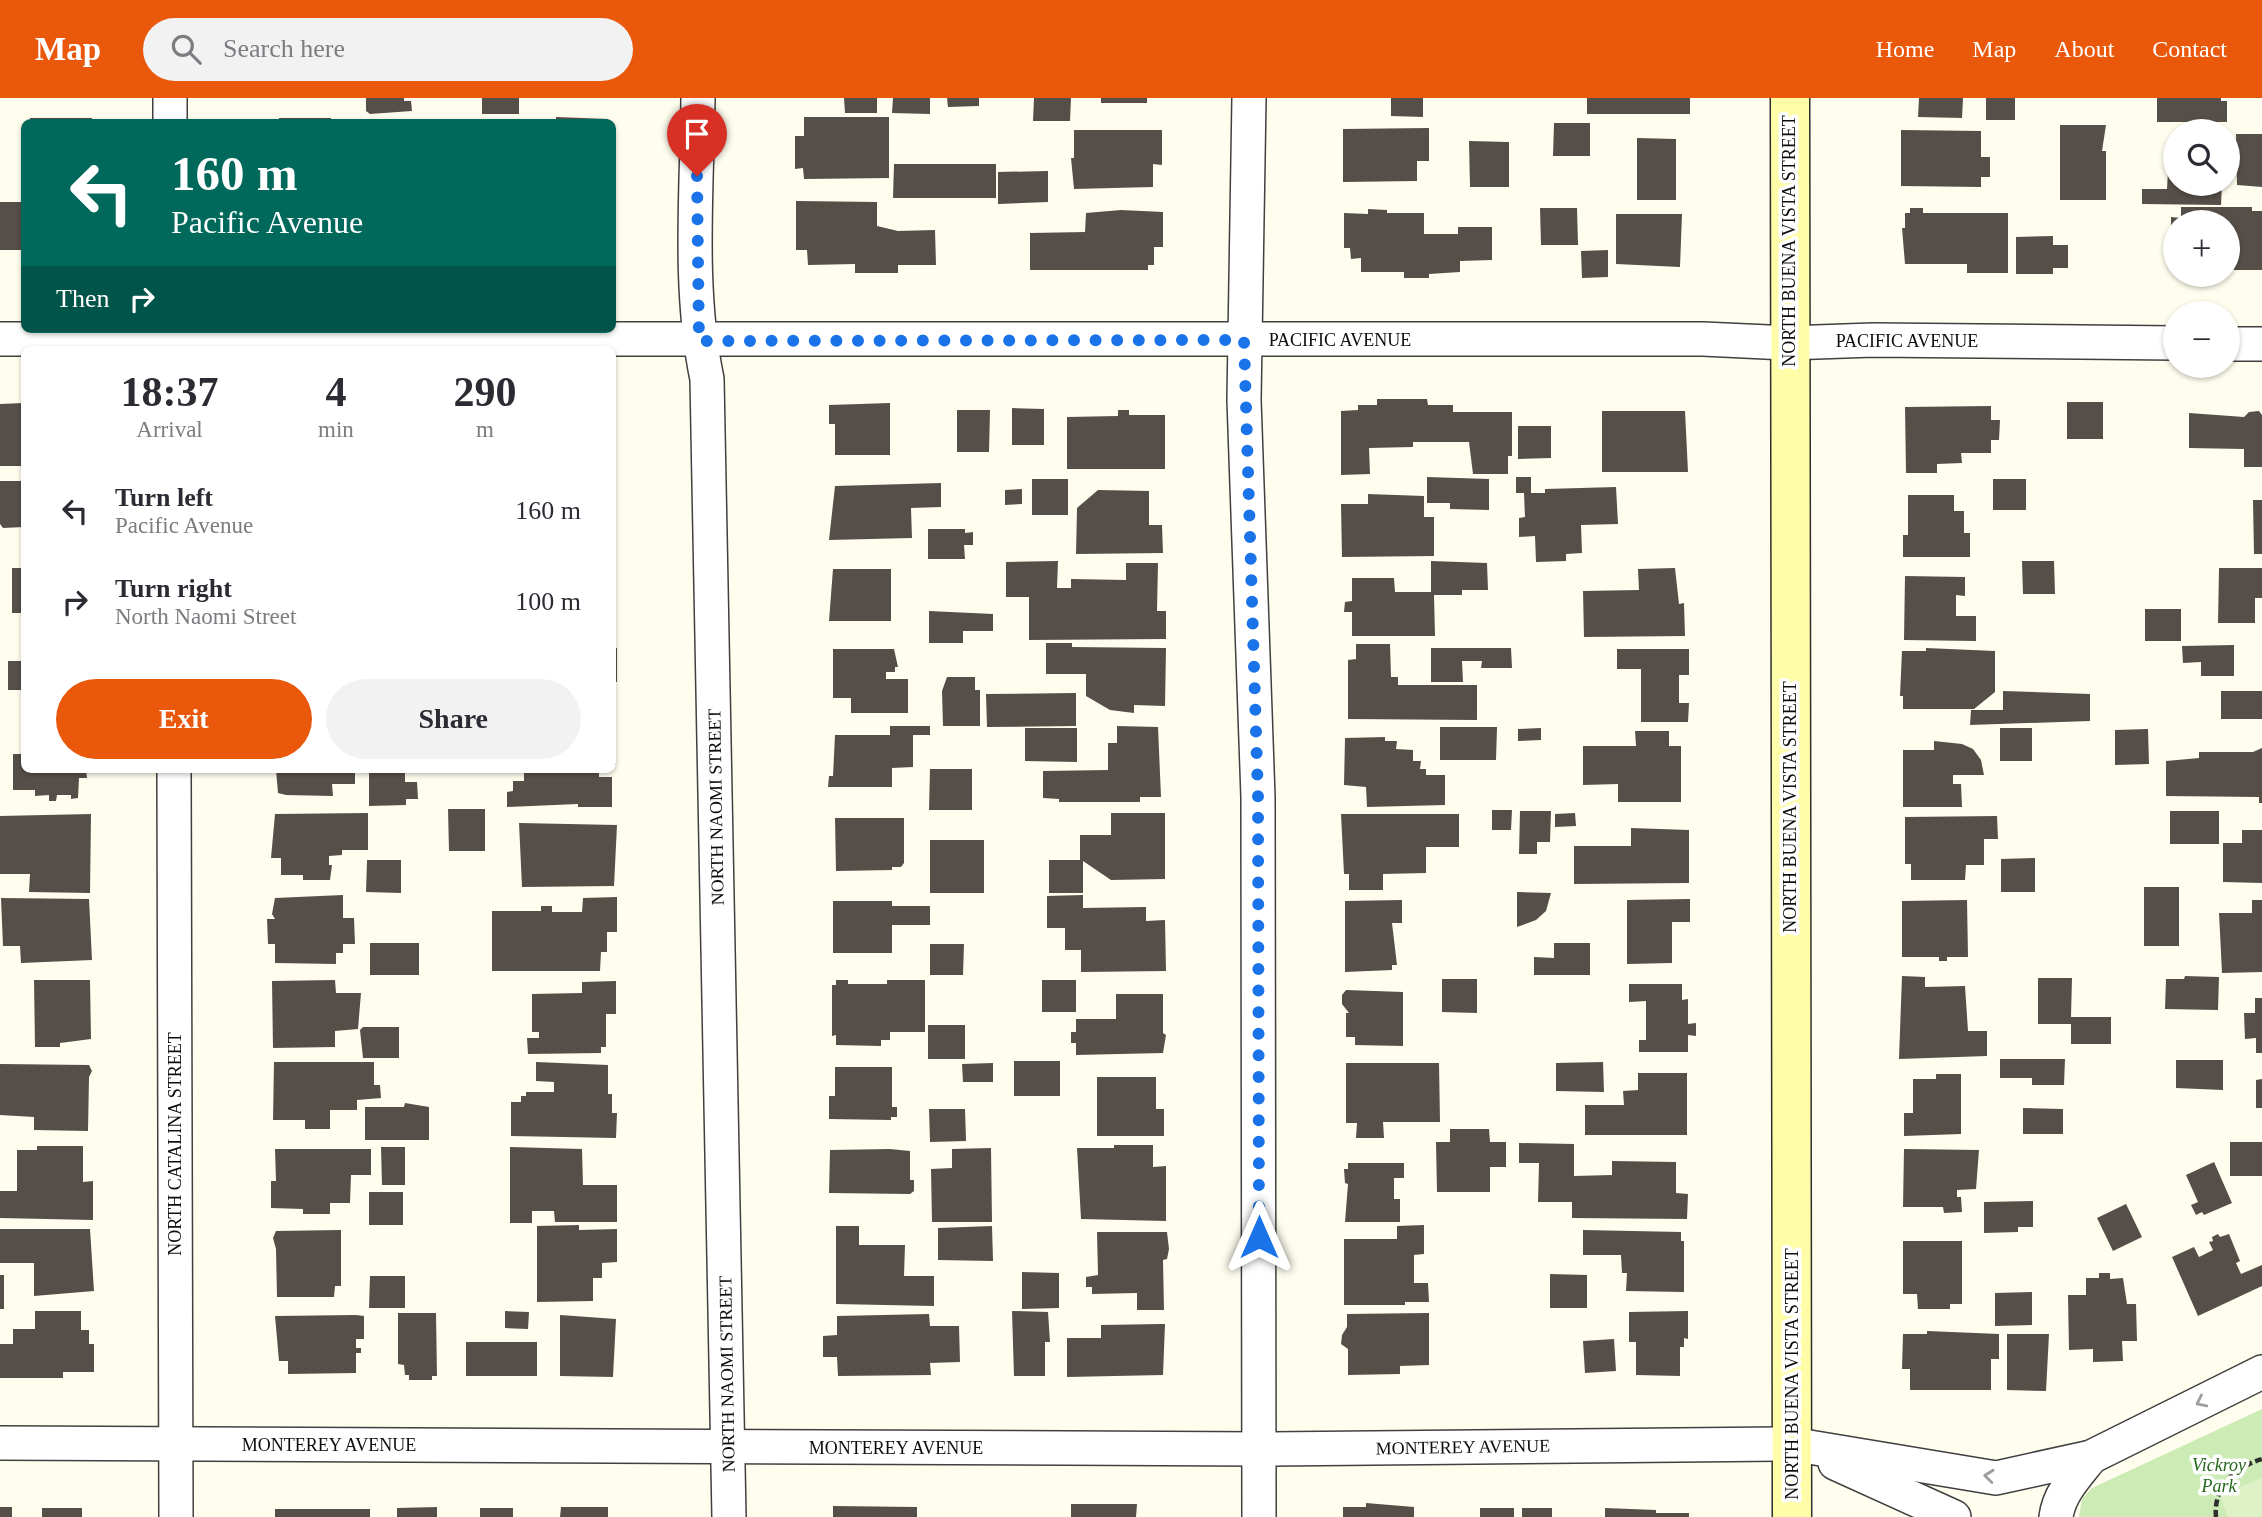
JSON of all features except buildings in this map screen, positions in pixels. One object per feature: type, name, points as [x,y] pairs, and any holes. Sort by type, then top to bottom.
[{"type":"main road","name":"NORTH BUENA VISTA STREET","points":[[1790,98],[1788,343],[1792,1517]]},
{"type":"street","points":[[170,98],[170,119]]},
{"type":"street","name":"NORTH NAOMI STREET","points":[[698,98],[699,341],[707,379],[729,1517]]},
{"type":"street","points":[[1249,98],[1244,340],[1258,797],[1259,1517]]},
{"type":"street","name":"PACIFIC AVENUE","points":[[0,339],[1703,339],[1788,343],[1873,340],[2163,343]]},
{"type":"street","points":[[2240,344],[2262,344]]},
{"type":"street","name":"NORTH CATALINA STREET","points":[[174,773],[176,1517]]},
{"type":"street","points":[[1791,1444],[1996,1478],[2091,1457],[2262,1372]]},
{"type":"street","name":"MONTEREY AVENUE","points":[[0,1443],[1260,1450],[1791,1444]]},
{"type":"street","points":[[1791,1444],[1954,1517]]},
{"type":"street","points":[[2056,1517],[2058,1504],[2066,1490],[2091,1457]]},
{"type":"path","points":[[2216,1517],[2219,1492],[2226,1481],[2243,1467],[2262,1459]]},
{"type":"green space","name":"Vickroy Park","points":[[2262,1409],[2262,1517],[2079,1517],[2082,1499],[2092,1488]]},
{"type":"green space","points":[[2262,1478],[2262,1517],[2228,1517],[2220,1495]]},
{"type":"route","points":[[697,176],[696,280],[699,341],[1244,340],[1258,797],[1259,1237]]}]
